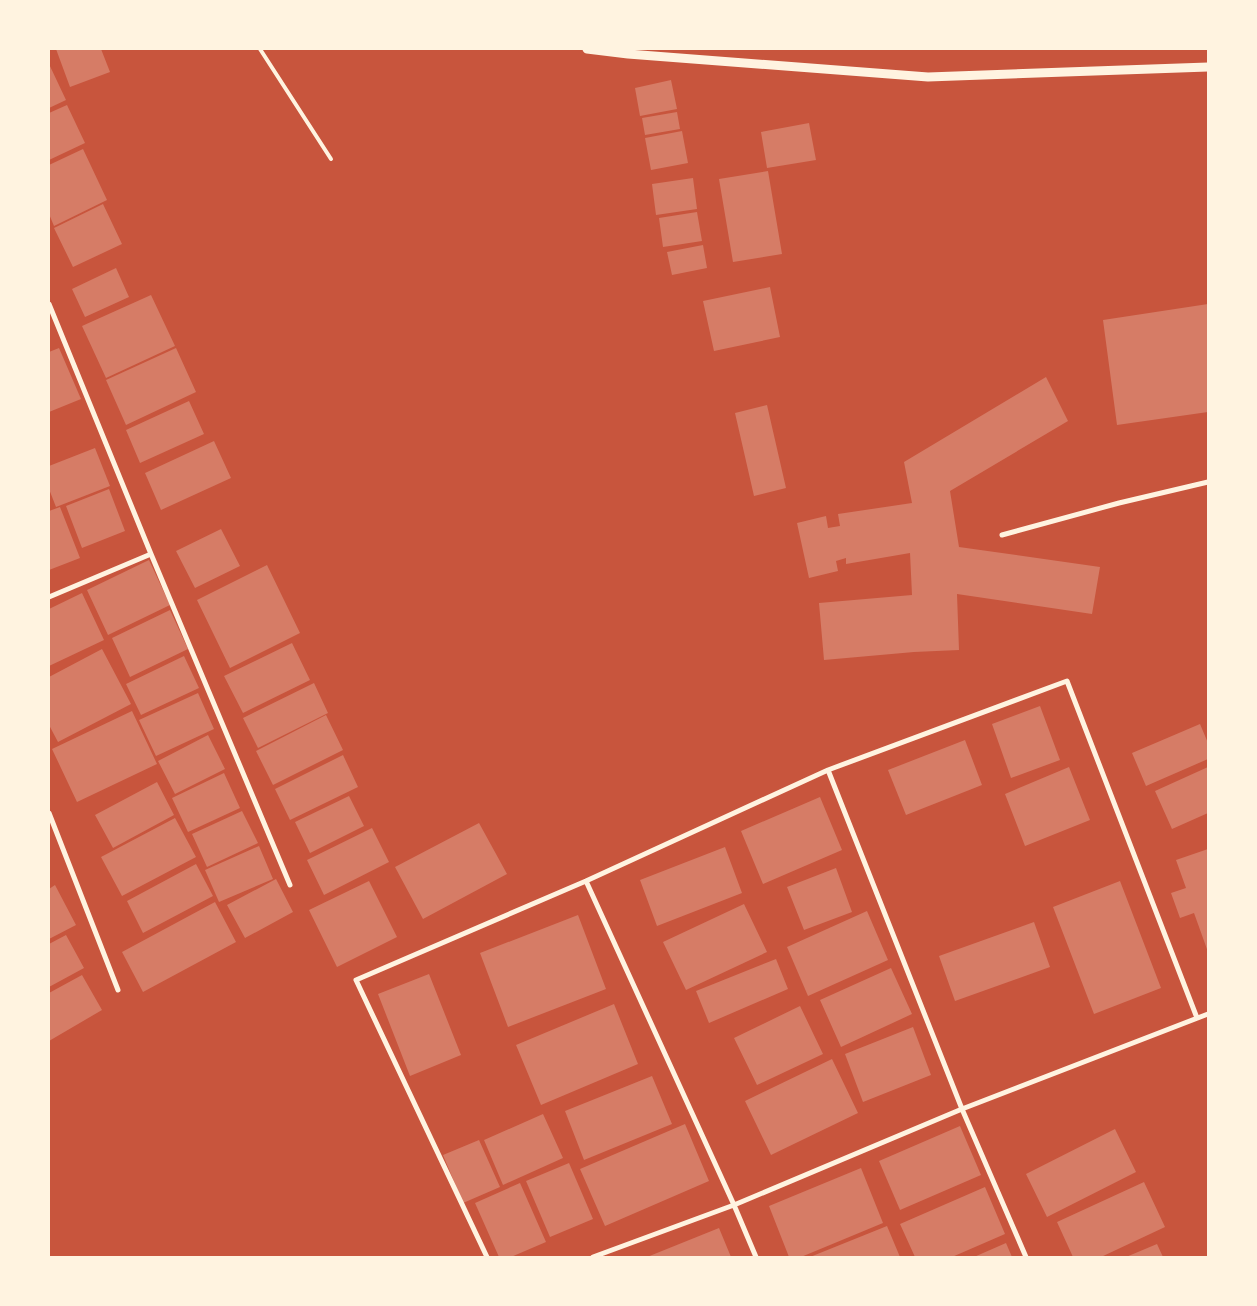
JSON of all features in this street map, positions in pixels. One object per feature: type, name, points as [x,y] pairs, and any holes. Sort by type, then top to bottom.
[{"type":"street","points":[[587,49],[628,54],[928,78],[1208,67]]},
{"type":"street","points":[[49,304],[151,554],[290,885]]},
{"type":"street","points":[[1002,535],[1119,503],[1208,482]]},
{"type":"street","points":[[49,597],[151,554]]},
{"type":"street","points":[[487,1257],[356,980],[586,881],[828,770],[1067,681],[1197,1018]]},
{"type":"street","points":[[828,770],[962,1109],[1026,1257]]},
{"type":"street","points":[[49,813],[118,990]]},
{"type":"street","points":[[586,881],[734,1204],[756,1257]]},
{"type":"street","points":[[593,1257],[734,1204],[962,1109],[1208,1014]]},
{"type":"lane","points":[[260,49],[331,159]]},
{"type":"building","points":[[56,49],[101,49],[110,72],[70,87]]},
{"type":"building","points":[[49,64],[66,100],[49,108]]},
{"type":"building","points":[[671,80],[677,109],[640,116],[635,88]]},
{"type":"building","points":[[67,105],[85,143],[49,160],[49,113]]},
{"type":"building","points":[[677,112],[680,129],[645,135],[642,118]]},
{"type":"building","points":[[809,123],[816,160],[767,168],[761,132]]},
{"type":"building","points":[[682,131],[688,163],[651,170],[645,138]]},
{"type":"building","points":[[83,149],[107,200],[54,226],[49,214],[49,165]]},
{"type":"building","points":[[768,171],[782,254],[733,262],[719,179]]},
{"type":"building","points":[[693,178],[697,209],[656,215],[652,184]]},
{"type":"building","points":[[103,204],[122,244],[73,267],[54,228]]},
{"type":"building","points":[[697,212],[702,241],[663,247],[659,218]]},
{"type":"building","points":[[703,245],[707,268],[672,275],[667,252]]},
{"type":"building","points":[[116,268],[129,297],[85,317],[72,289]]},
{"type":"building","points":[[770,287],[780,337],[714,351],[703,301]]},
{"type":"building","points":[[151,295],[175,346],[106,378],[82,326]]},
{"type":"building","points":[[1208,304],[1208,412],[1117,425],[1103,320]]},
{"type":"building","points":[[59,348],[81,399],[49,412],[49,352]]},
{"type":"building","points":[[176,348],[196,392],[126,425],[106,380]]},
{"type":"building","points":[[1046,377],[1068,421],[950,491],[959,547],[1100,567],[1092,614],[957,594],[959,650],[824,660],[819,603],[912,595],[910,553],[846,564],[846,558],[836,561],[838,571],[809,578],[797,523],[826,516],[828,528],[840,526],[838,514],[912,503],[904,462]]},
{"type":"building","points":[[189,401],[204,434],[140,463],[126,430]]},
{"type":"building","points":[[767,405],[786,488],[754,496],[735,413]]},
{"type":"building","points":[[214,441],[231,478],[161,510],[145,473]]},
{"type":"building","points":[[95,448],[110,486],[56,507],[49,489],[49,466]]},
{"type":"building","points":[[109,489],[125,531],[82,548],[66,506]]},
{"type":"building","points":[[60,507],[80,558],[49,570],[49,511]]},
{"type":"building","points":[[221,529],[240,566],[195,588],[176,551]]},
{"type":"building","points":[[149,560],[170,605],[108,635],[87,590]]},
{"type":"building","points":[[267,565],[300,633],[230,668],[197,600]]},
{"type":"building","points":[[82,593],[104,640],[49,666],[49,609]]},
{"type":"building","points":[[170,610],[188,649],[130,677],[112,638]]},
{"type":"building","points":[[292,643],[310,680],[243,713],[224,676]]},
{"type":"building","points":[[102,649],[131,704],[58,742],[49,725],[49,677]]},
{"type":"building","points":[[184,656],[199,688],[141,715],[126,684]]},
{"type":"building","points":[[314,683],[328,713],[258,748],[243,718]]},
{"type":"building","points":[[198,693],[214,729],[156,756],[139,720]]},
{"type":"building","points":[[1040,706],[1060,760],[1011,778],[992,724]]},
{"type":"building","points":[[132,711],[157,764],[77,802],[52,749]]},
{"type":"building","points":[[326,715],[343,750],[273,785],[256,751]]},
{"type":"building","points":[[1200,724],[1208,743],[1208,759],[1146,786],[1132,753]]},
{"type":"building","points":[[208,735],[225,769],[175,794],[158,761]]},
{"type":"building","points":[[965,740],[982,785],[906,815],[888,770]]},
{"type":"building","points":[[343,755],[358,787],[290,820],[275,789]]},
{"type":"building","points":[[1069,767],[1090,820],[1025,846],[1005,794]]},
{"type":"building","points":[[1208,767],[1208,813],[1172,829],[1155,791]]},
{"type":"building","points":[[224,773],[240,808],[188,832],[172,798]]},
{"type":"building","points":[[157,782],[174,815],[113,848],[95,815]]},
{"type":"building","points":[[349,796],[364,826],[310,853],[295,822]]},
{"type":"building","points":[[820,797],[842,850],[763,884],[741,831]]},
{"type":"building","points":[[242,811],[258,843],[207,867],[192,834]]},
{"type":"building","points":[[175,818],[196,857],[122,896],[101,857]]},
{"type":"building","points":[[479,823],[507,874],[423,919],[395,867]]},
{"type":"building","points":[[372,828],[389,862],[324,895],[307,860]]},
{"type":"building","points":[[259,846],[273,879],[219,902],[205,870]]},
{"type":"building","points":[[725,847],[742,893],[657,926],[640,880]]},
{"type":"building","points":[[1208,849],[1208,952],[1194,913],[1180,918],[1171,893],[1186,888],[1176,860]]},
{"type":"building","points":[[196,864],[213,896],[143,933],[127,901]]},
{"type":"building","points":[[836,868],[852,912],[804,930],[787,887]]},
{"type":"building","points":[[276,879],[293,912],[245,938],[227,905]]},
{"type":"building","points":[[369,881],[397,937],[337,967],[309,910]]},
{"type":"building","points":[[1120,881],[1161,988],[1094,1014],[1053,907]]},
{"type":"building","points":[[55,885],[76,925],[49,939],[49,889]]},
{"type":"building","points":[[215,902],[236,942],[143,992],[122,952]]},
{"type":"building","points":[[744,904],[767,952],[686,990],[663,942]]},
{"type":"building","points":[[867,911],[888,960],[808,996],[787,947]]},
{"type":"building","points":[[578,915],[606,989],[508,1027],[480,953]]},
{"type":"building","points":[[1034,922],[1050,967],[955,1001],[939,956]]},
{"type":"building","points":[[66,935],[84,968],[49,987],[49,944]]},
{"type":"building","points":[[776,959],[788,989],[709,1023],[696,991]]},
{"type":"building","points":[[891,968],[912,1014],[841,1047],[820,1000]]},
{"type":"building","points":[[429,974],[461,1055],[410,1076],[378,994]]},
{"type":"building","points":[[82,975],[102,1010],[49,1041],[49,993]]},
{"type":"building","points":[[614,1004],[638,1064],[541,1105],[516,1045]]},
{"type":"building","points":[[800,1006],[823,1054],[757,1085],[734,1038]]},
{"type":"building","points":[[913,1027],[931,1075],[863,1102],[845,1054]]},
{"type":"building","points":[[832,1059],[858,1113],[771,1155],[745,1101]]},
{"type":"building","points":[[652,1076],[672,1124],[584,1160],[565,1111]]},
{"type":"building","points":[[543,1114],[563,1158],[503,1185],[484,1140]]},
{"type":"building","points":[[685,1124],[709,1181],[605,1226],[580,1169]]},
{"type":"building","points":[[960,1126],[981,1175],[900,1210],[879,1161]]},
{"type":"building","points":[[1115,1129],[1136,1172],[1047,1217],[1026,1174]]},
{"type":"building","points":[[479,1140],[500,1187],[463,1203],[443,1155]]},
{"type":"building","points":[[569,1163],[593,1219],[550,1237],[526,1181]]},
{"type":"building","points":[[861,1168],[883,1223],[801,1257],[789,1257],[769,1206]]},
{"type":"building","points":[[1144,1182],[1165,1227],[1101,1257],[1073,1257],[1057,1222]]},
{"type":"building","points":[[520,1183],[546,1242],[511,1257],[499,1257],[475,1203]]},
{"type":"building","points":[[985,1187],[1005,1234],[952,1257],[915,1257],[900,1224]]},
{"type":"building","points":[[887,1226],[900,1257],[810,1257]]},
{"type":"building","points":[[719,1228],[731,1257],[647,1257]]},
{"type":"building","points":[[1006,1243],[1012,1257],[974,1257]]},
{"type":"building","points":[[1157,1244],[1163,1257],[1126,1257]]}]
